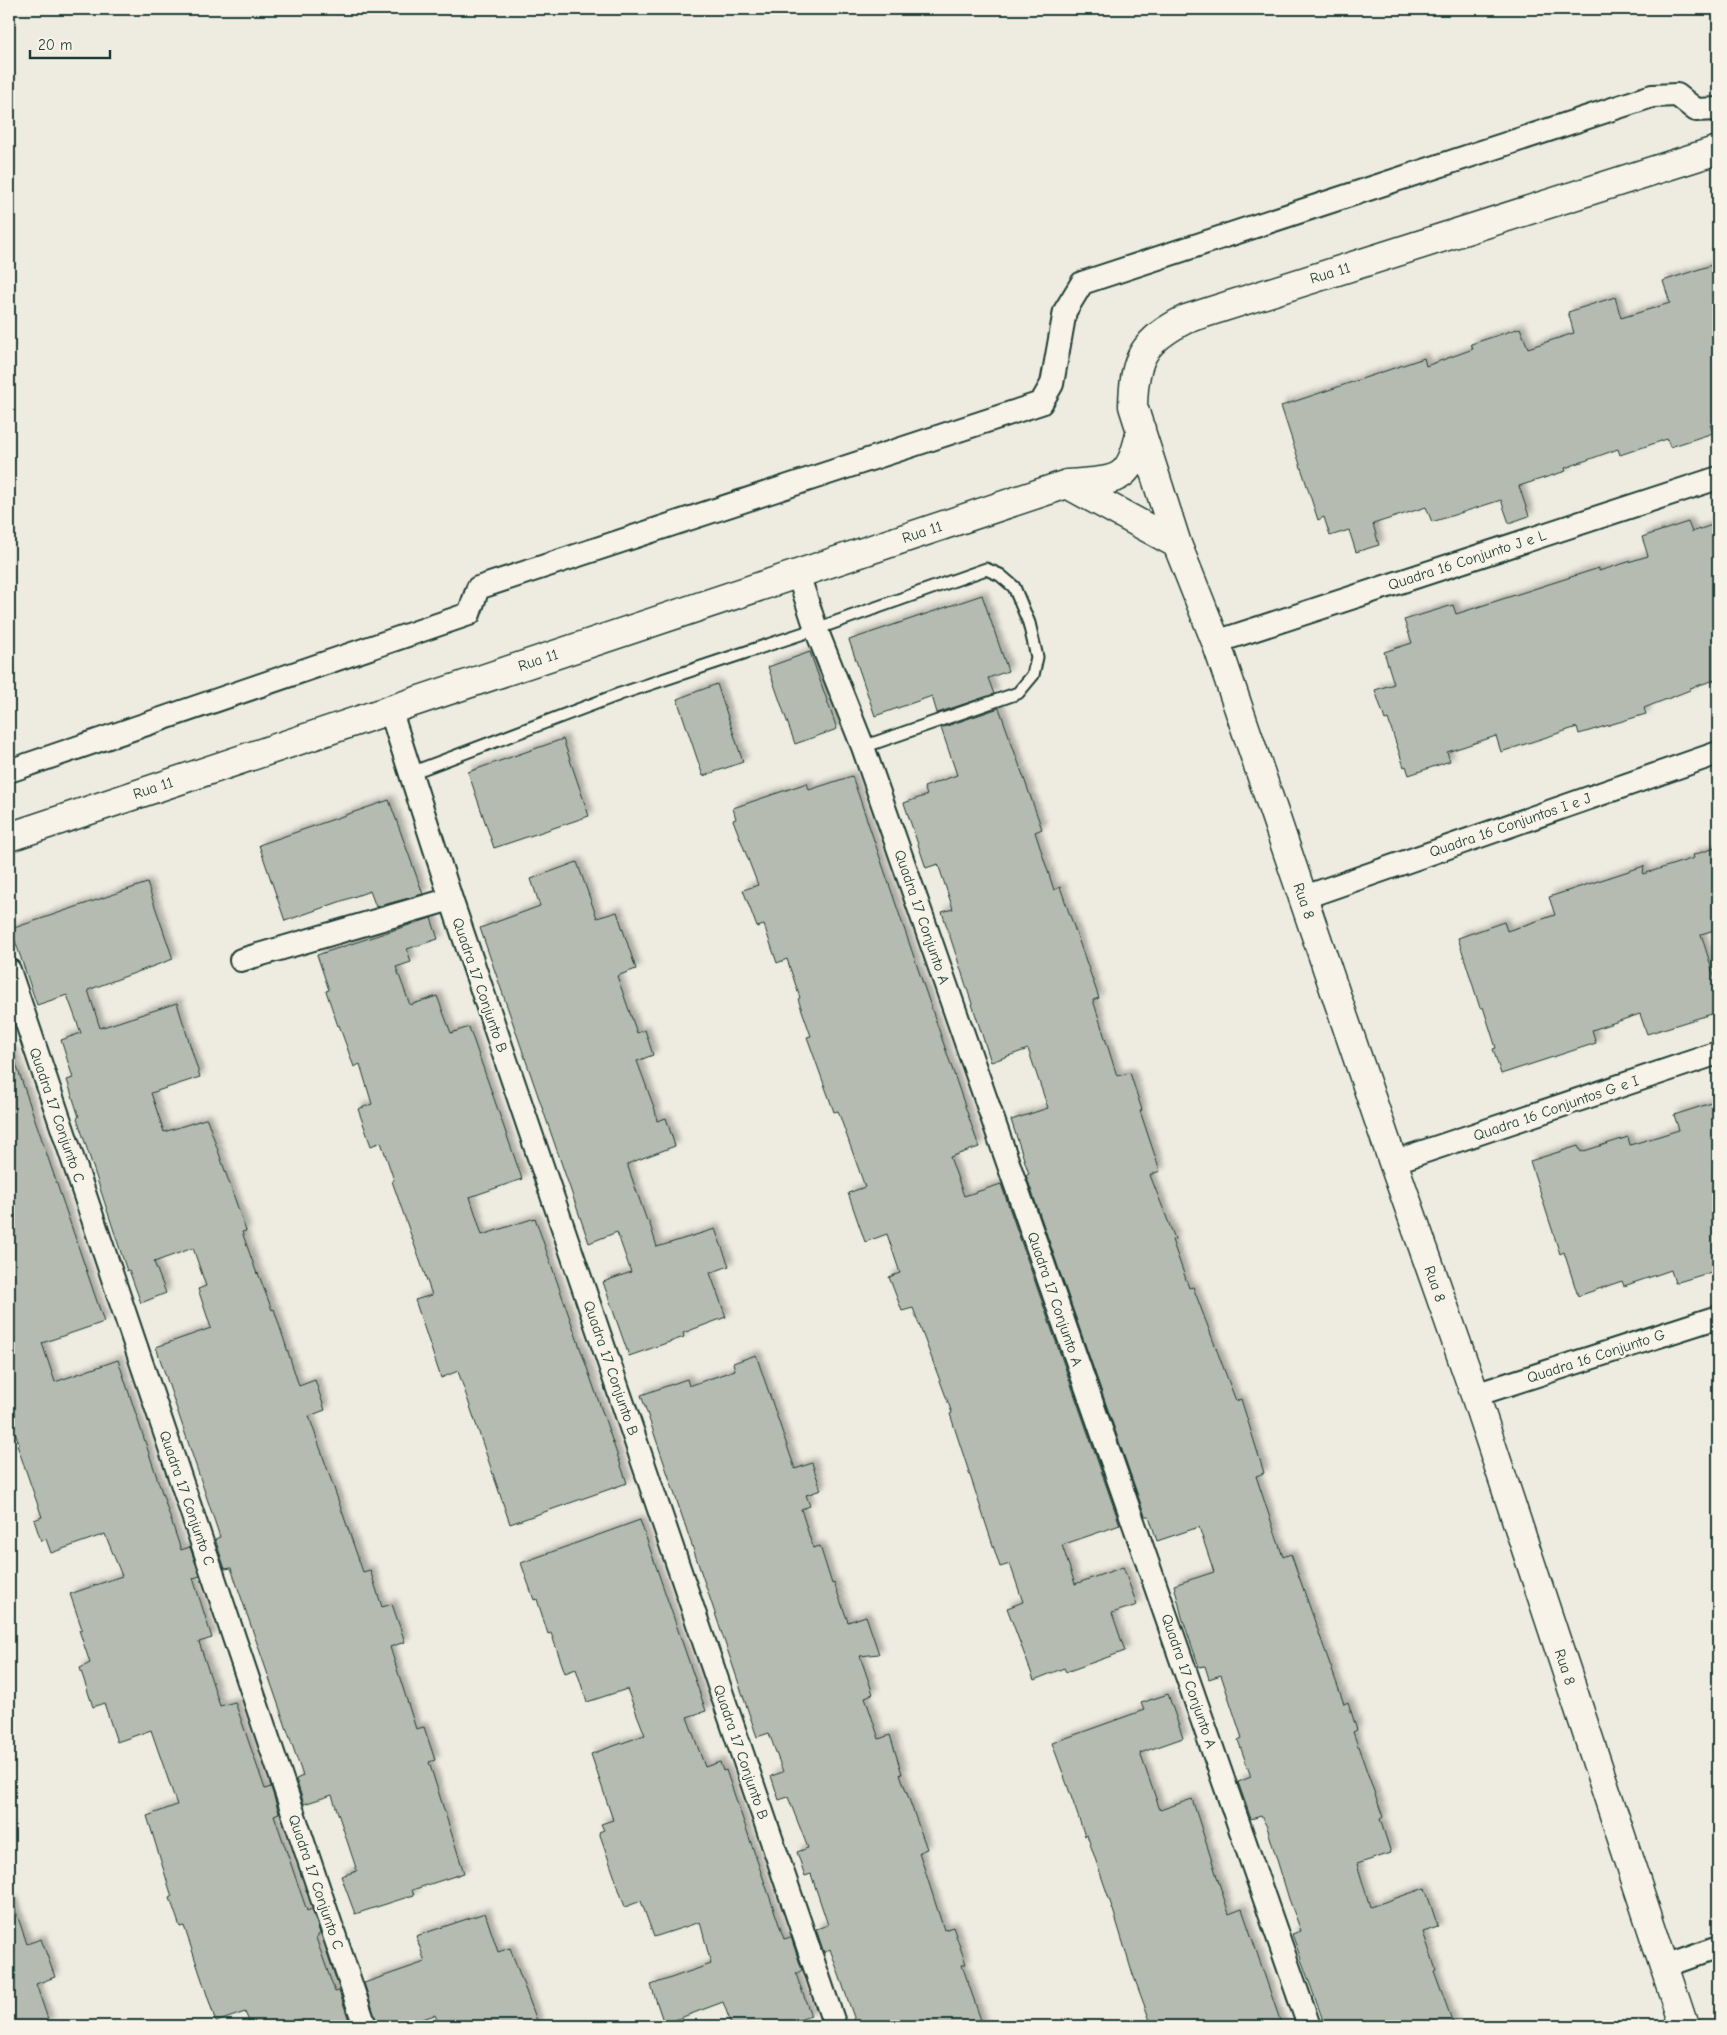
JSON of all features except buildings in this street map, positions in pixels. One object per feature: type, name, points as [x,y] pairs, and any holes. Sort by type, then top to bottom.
[{"type":"main road","name":"Rua 11","points":[[1177,544],[1133,406],[1134,384],[1138,364],[1148,347],[1164,330],[1186,319],[1718,150]]},
{"type":"main road","name":"Rua 11","points":[[9,837],[1067,484],[1114,478],[1126,472],[1136,454],[1141,429]]},
{"type":"main road","points":[[1067,484],[1177,544]]},
{"type":"main road","name":"Rua 8","points":[[1177,544],[1216,642],[1302,898],[1475,1394],[1684,2026]]},
{"type":"street","points":[[9,771],[469,614],[478,588],[1041,404],[1052,384],[1065,311],[1082,282],[1652,96],[1677,95],[1696,110],[1718,109]]},
{"type":"street","name":"Quadra 16 Conjunto J e L","points":[[1216,642],[1718,478]]},
{"type":"street","name":"Quadra 17 Conjunto A","points":[[798,574],[816,629],[863,747],[1309,2026]]},
{"type":"street","name":"Quadra 17 Conjunto B","points":[[390,710],[451,900],[835,2026]]},
{"type":"street","name":"Quadra 16 Conjuntos I e J","points":[[1302,898],[1718,753]]},
{"type":"street","points":[[241,960],[451,900]]},
{"type":"street","name":"Quadra 17 Conjunto C","points":[[9,970],[365,2026]]},
{"type":"street","name":"Quadra 16 Conjuntos G e I","points":[[1393,1162],[1718,1053]]},
{"type":"street","name":"Quadra 16 Conjunto G","points":[[1475,1394],[1718,1317]]},
{"type":"street","points":[[1664,1966],[1718,1947]]},
{"type":"lane","points":[[411,773],[620,694],[816,629],[986,569],[1000,575],[1014,587],[1029,623],[1037,657],[1033,675],[1018,693],[863,747]]}]
